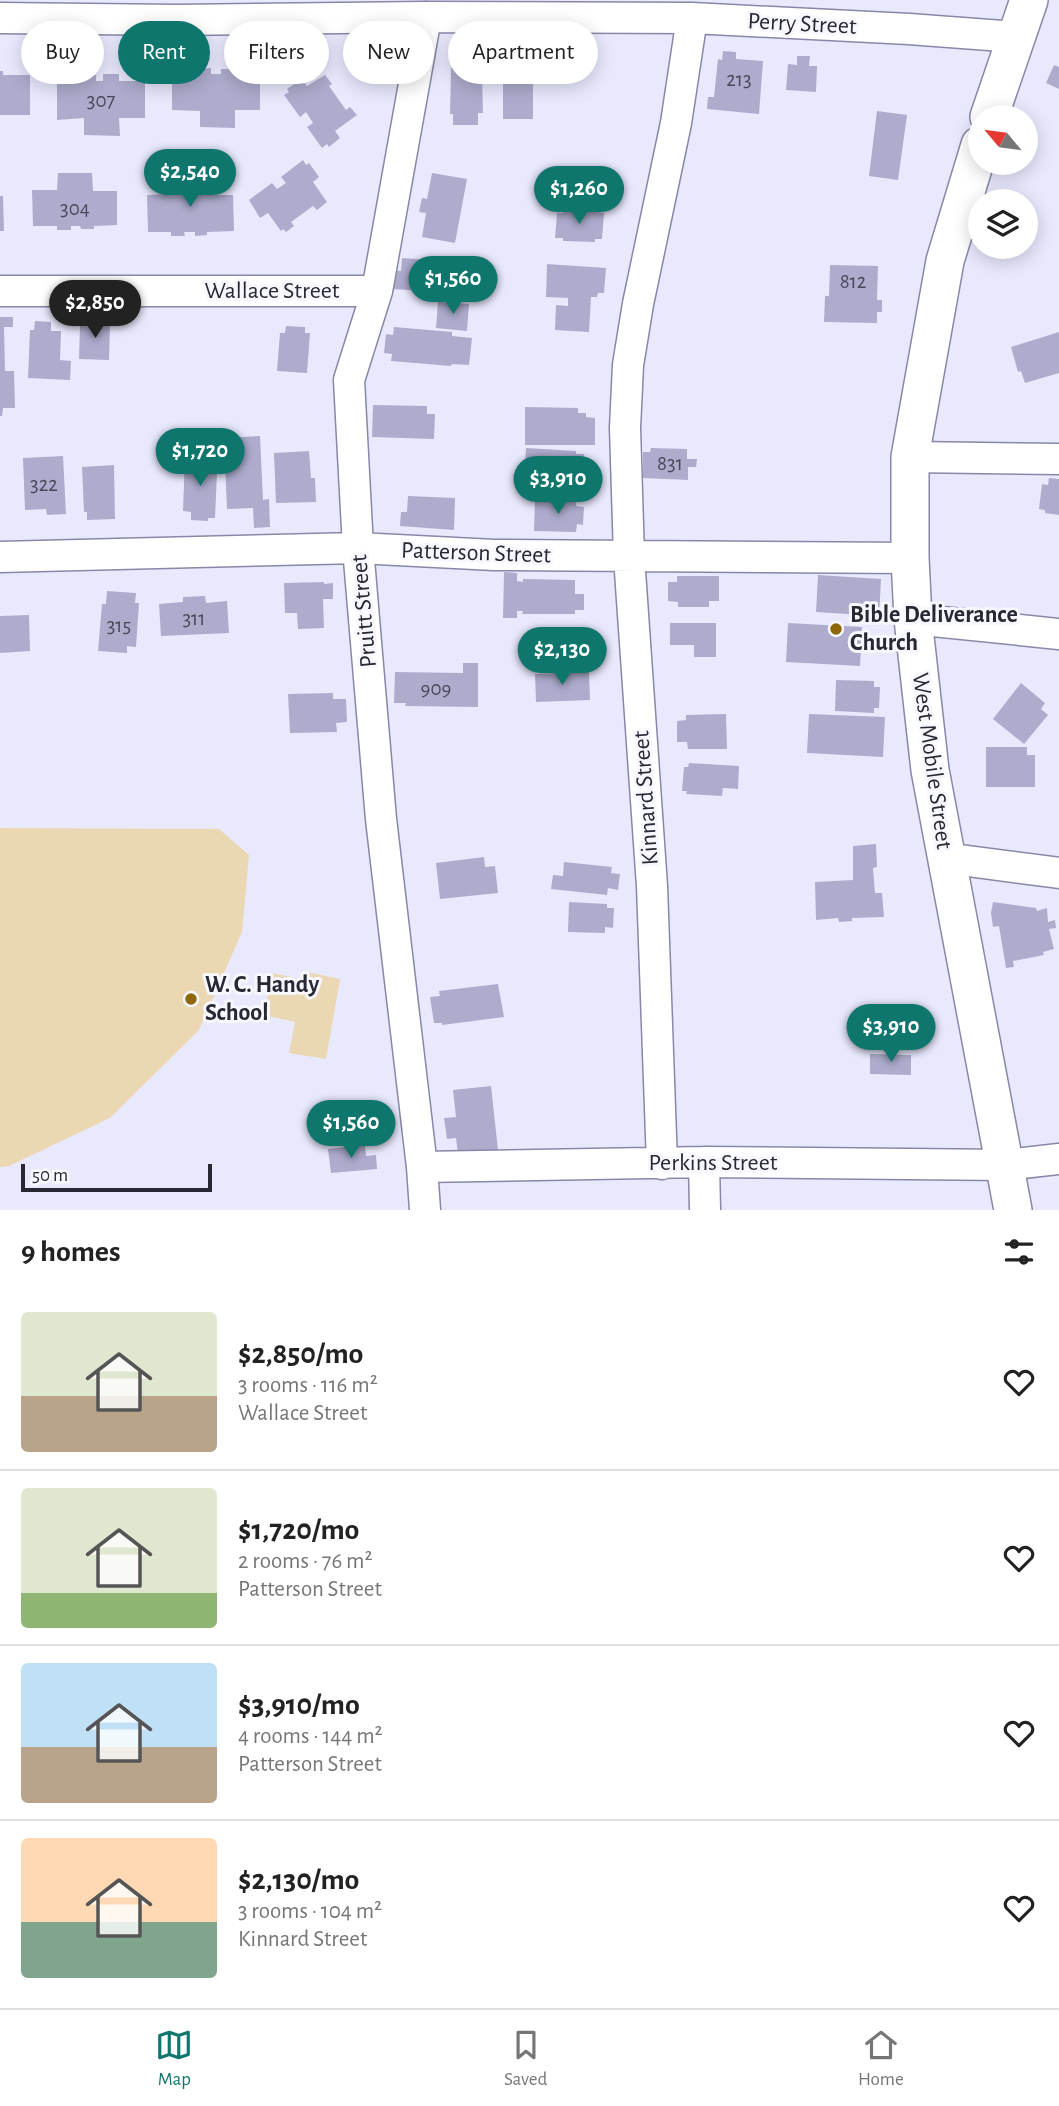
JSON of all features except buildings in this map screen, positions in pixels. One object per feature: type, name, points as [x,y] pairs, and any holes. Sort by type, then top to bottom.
[{"type":"street","points":[[993,105],[1029,0]]},
{"type":"street","name":"Pruitt Street","points":[[425,1210],[381,818],[358,548],[349,380],[377,291],[426,17]]},
{"type":"street","name":"Perry Street","points":[[0,18],[692,18],[1016,37]]},
{"type":"street","name":"Kinnard Street","points":[[662,1164],[652,886],[629,557],[625,428],[628,365],[653,226],[676,123],[692,18]]},
{"type":"street","name":"West Mobile Street","points":[[971,175],[944,261],[911,457],[910,558],[913,619],[930,770],[1013,1210]]},
{"type":"street","name":"Wallace Street","points":[[0,291],[377,291]]},
{"type":"street","points":[[911,457],[1059,459]]},
{"type":"street","name":"Patterson Street","points":[[0,557],[358,548],[494,555],[910,558]]},
{"type":"street","points":[[913,619],[1059,634]]},
{"type":"street","points":[[945,859],[1059,873]]},
{"type":"street","name":"Perkins Street","points":[[422,1167],[704,1162],[1005,1166],[1059,1159]]},
{"type":"street","points":[[704,1162],[705,1210]]},
{"type":"shaded area","points":[[0,828],[219,829],[249,855],[242,932],[199,1030],[110,1118],[9,1166],[0,1167]]},
{"type":"shaded area","points":[[307,972],[340,979],[326,1059],[289,1053],[295,1022],[264,1015],[272,973],[305,980]]},
{"type":"place","name":"Bible Deliverance Church","points":[[836,629]]},
{"type":"place","name":"W. C. Handy School","points":[[191,999]]}]
